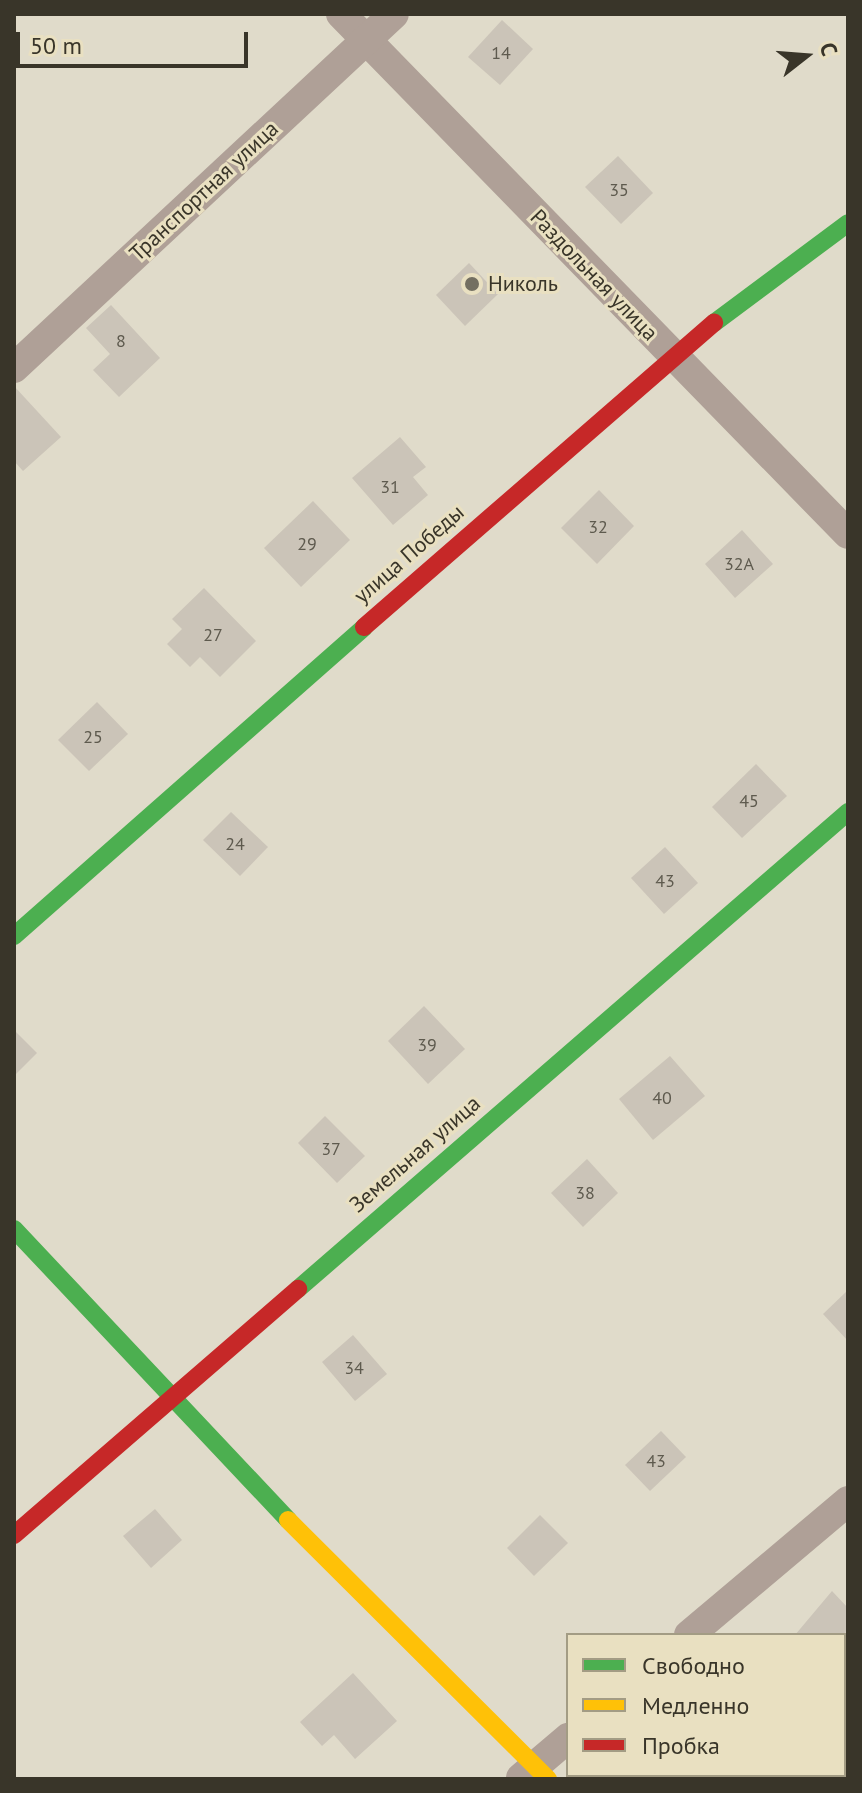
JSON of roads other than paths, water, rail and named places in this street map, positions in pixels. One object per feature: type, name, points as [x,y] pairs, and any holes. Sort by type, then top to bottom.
[{"type":"street","name":"Раздольная улица","points":[[341,14],[848,534]]},
{"type":"street","name":"Транспортная улица","points":[[14,368],[394,14]]},
{"type":"street","name":"улица Победы","points":[[14,936],[671,355],[848,223]]},
{"type":"street","name":"Земельная улица","points":[[14,1535],[167,1399],[848,812]]},
{"type":"street","points":[[14,1229],[167,1399],[535,1774],[566,1740]]},
{"type":"street","points":[[691,1633],[848,1501]]},
{"type":"place","name":"Николь","points":[[472,284]]}]
